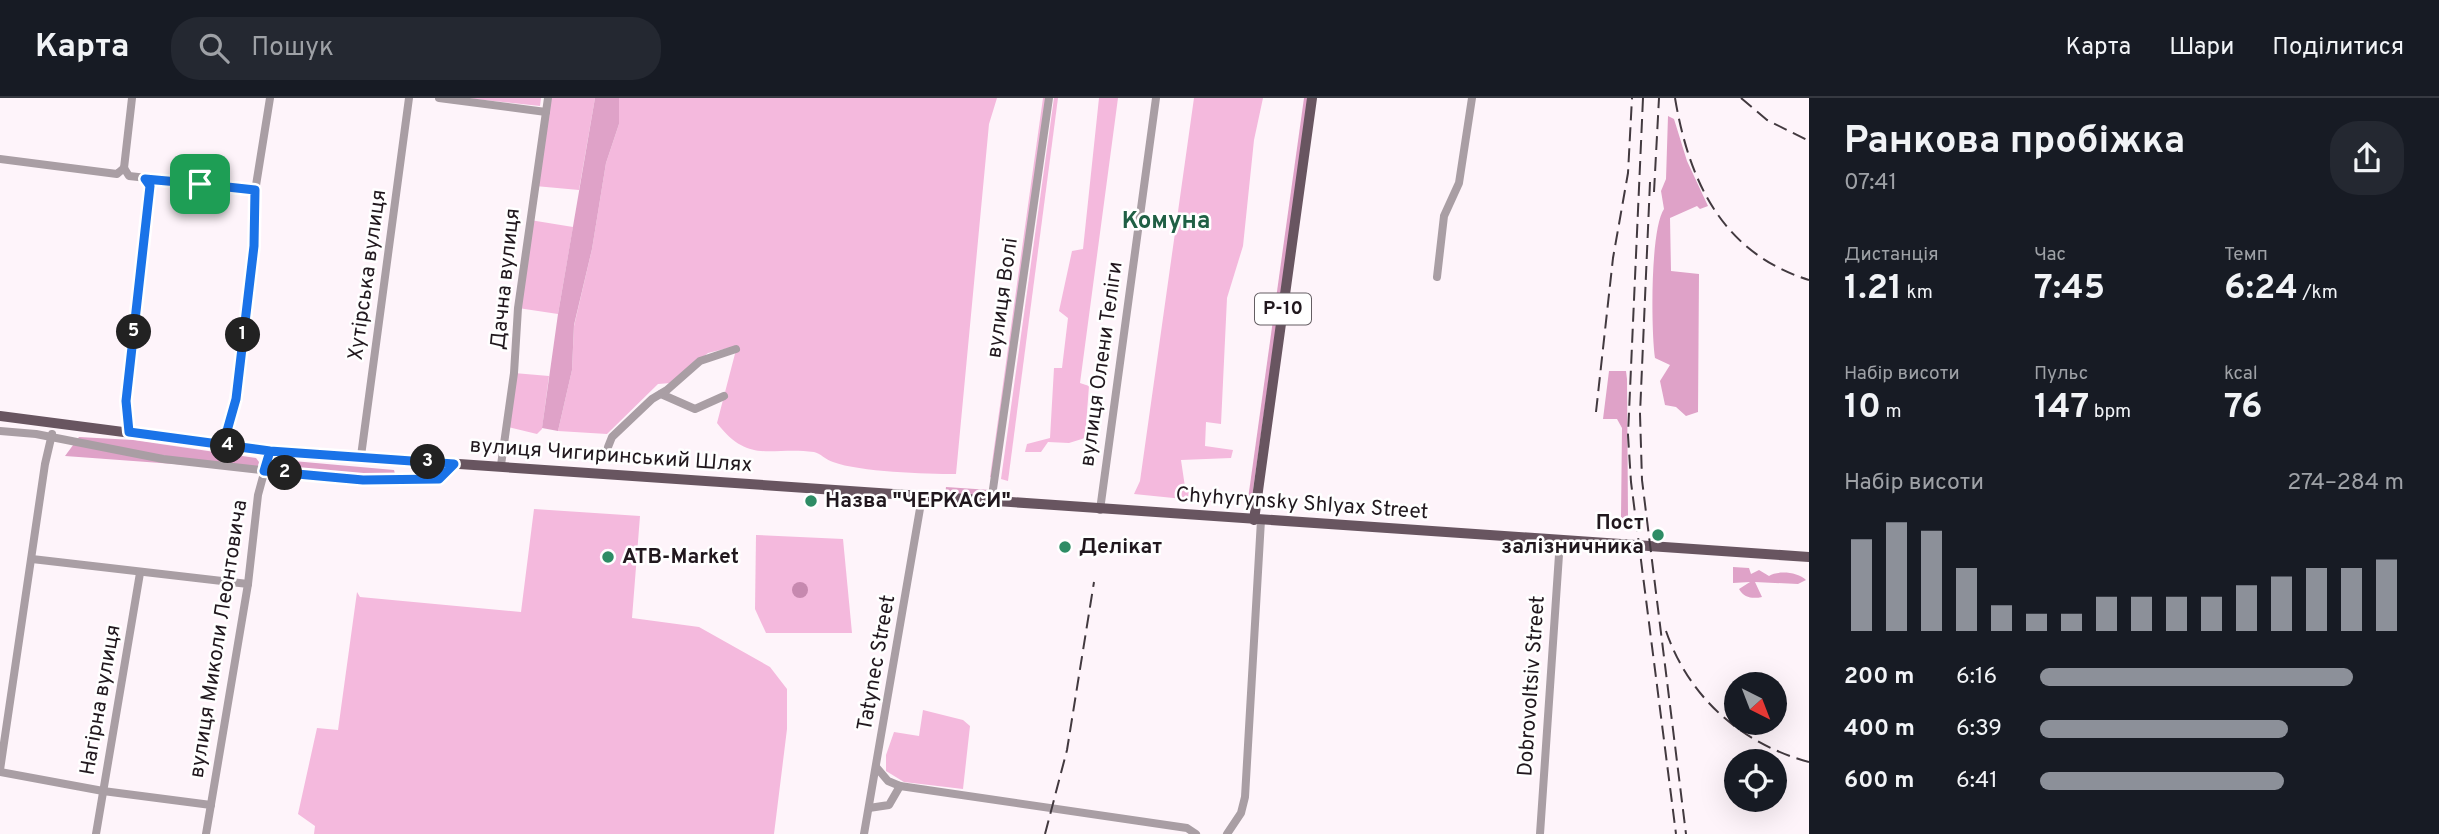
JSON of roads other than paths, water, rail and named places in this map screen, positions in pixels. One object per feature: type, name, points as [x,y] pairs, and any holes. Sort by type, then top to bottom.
[{"type":"main road","name":"Р-10","points":[[1257,520],[1312,98]]},
{"type":"main road","name":"вулиця Чигиринський Шлях","points":[[0,416],[270,451],[501,465],[991,503]]},
{"type":"main road","name":"Chyhyrynsky Shlyax Street","points":[[991,503],[1809,557]]},
{"type":"street","points":[[132,98],[124,168],[129,176],[255,190]]},
{"type":"street","points":[[223,445],[236,399],[254,246],[255,190],[270,98]]},
{"type":"street","name":"Хутірська вулиця","points":[[360,456],[409,98]]},
{"type":"street","points":[[439,98],[546,112]]},
{"type":"street","name":"Дачна вулиця","points":[[501,465],[514,373],[520,295],[548,98]]},
{"type":"street","name":"вулиця Волі","points":[[991,503],[1049,98]]},
{"type":"street","name":"вулиця Олени Теліги","points":[[1100,510],[1156,98]]},
{"type":"street","points":[[1437,278],[1444,216],[1460,183],[1472,98]]},
{"type":"street","points":[[0,159],[117,174],[124,168]]},
{"type":"street","points":[[129,432],[126,401],[150,186],[145,179]]},
{"type":"street","points":[[608,447],[612,437],[700,361],[736,349]]},
{"type":"street","points":[[661,394],[695,409],[724,396]]},
{"type":"street","points":[[53,424],[0,771],[103,791],[211,805]]},
{"type":"street","points":[[0,431],[52,437],[163,459],[363,480],[439,479],[454,464]]},
{"type":"street","name":"вулиця Миколи Леонтовича","points":[[206,834],[264,471],[270,451]]},
{"type":"street","name":"Tatynec Street","points":[[864,834],[922,497]]},
{"type":"street","points":[[1226,834],[1241,813],[1245,797],[1257,520]]},
{"type":"street","name":"Dobrovoltsiv Street","points":[[1540,834],[1560,540]]},
{"type":"street","points":[[32,559],[248,584]]},
{"type":"street","name":"Нагірна вулиця","points":[[96,834],[140,573]]},
{"type":"street","points":[[877,768],[888,781],[900,786],[1187,828],[1196,834]]},
{"type":"street","points":[[869,808],[889,805],[900,786]]},
{"type":"railway","points":[[1596,412],[1613,258],[1628,173],[1632,98]]},
{"type":"railway","points":[[1643,98],[1628,435],[1631,482],[1676,834]]},
{"type":"railway","points":[[1654,192],[1659,98]]},
{"type":"railway","points":[[1675,98],[1690,158],[1715,210],[1732,232],[1753,252],[1779,268],[1809,280]]},
{"type":"railway","points":[[1741,98],[1767,120],[1809,141]]},
{"type":"railway","points":[[1650,182],[1640,414],[1642,480],[1686,834]]},
{"type":"railway","points":[[1045,834],[1067,750],[1094,582]]},
{"type":"railway","points":[[1666,631],[1689,677],[1721,715],[1762,743],[1809,762]]},
{"type":"place","name":"Назва \"ЧЕРКАСИ\"","points":[[811,501]]},
{"type":"place","name":"Пост залізничника","points":[[1658,535]]},
{"type":"place","name":"Делікат","points":[[1065,547]]},
{"type":"place","name":"ATB-Market","points":[[608,557]]},
{"type":"district","name":"Комуна","points":[[1166,222]]}]
